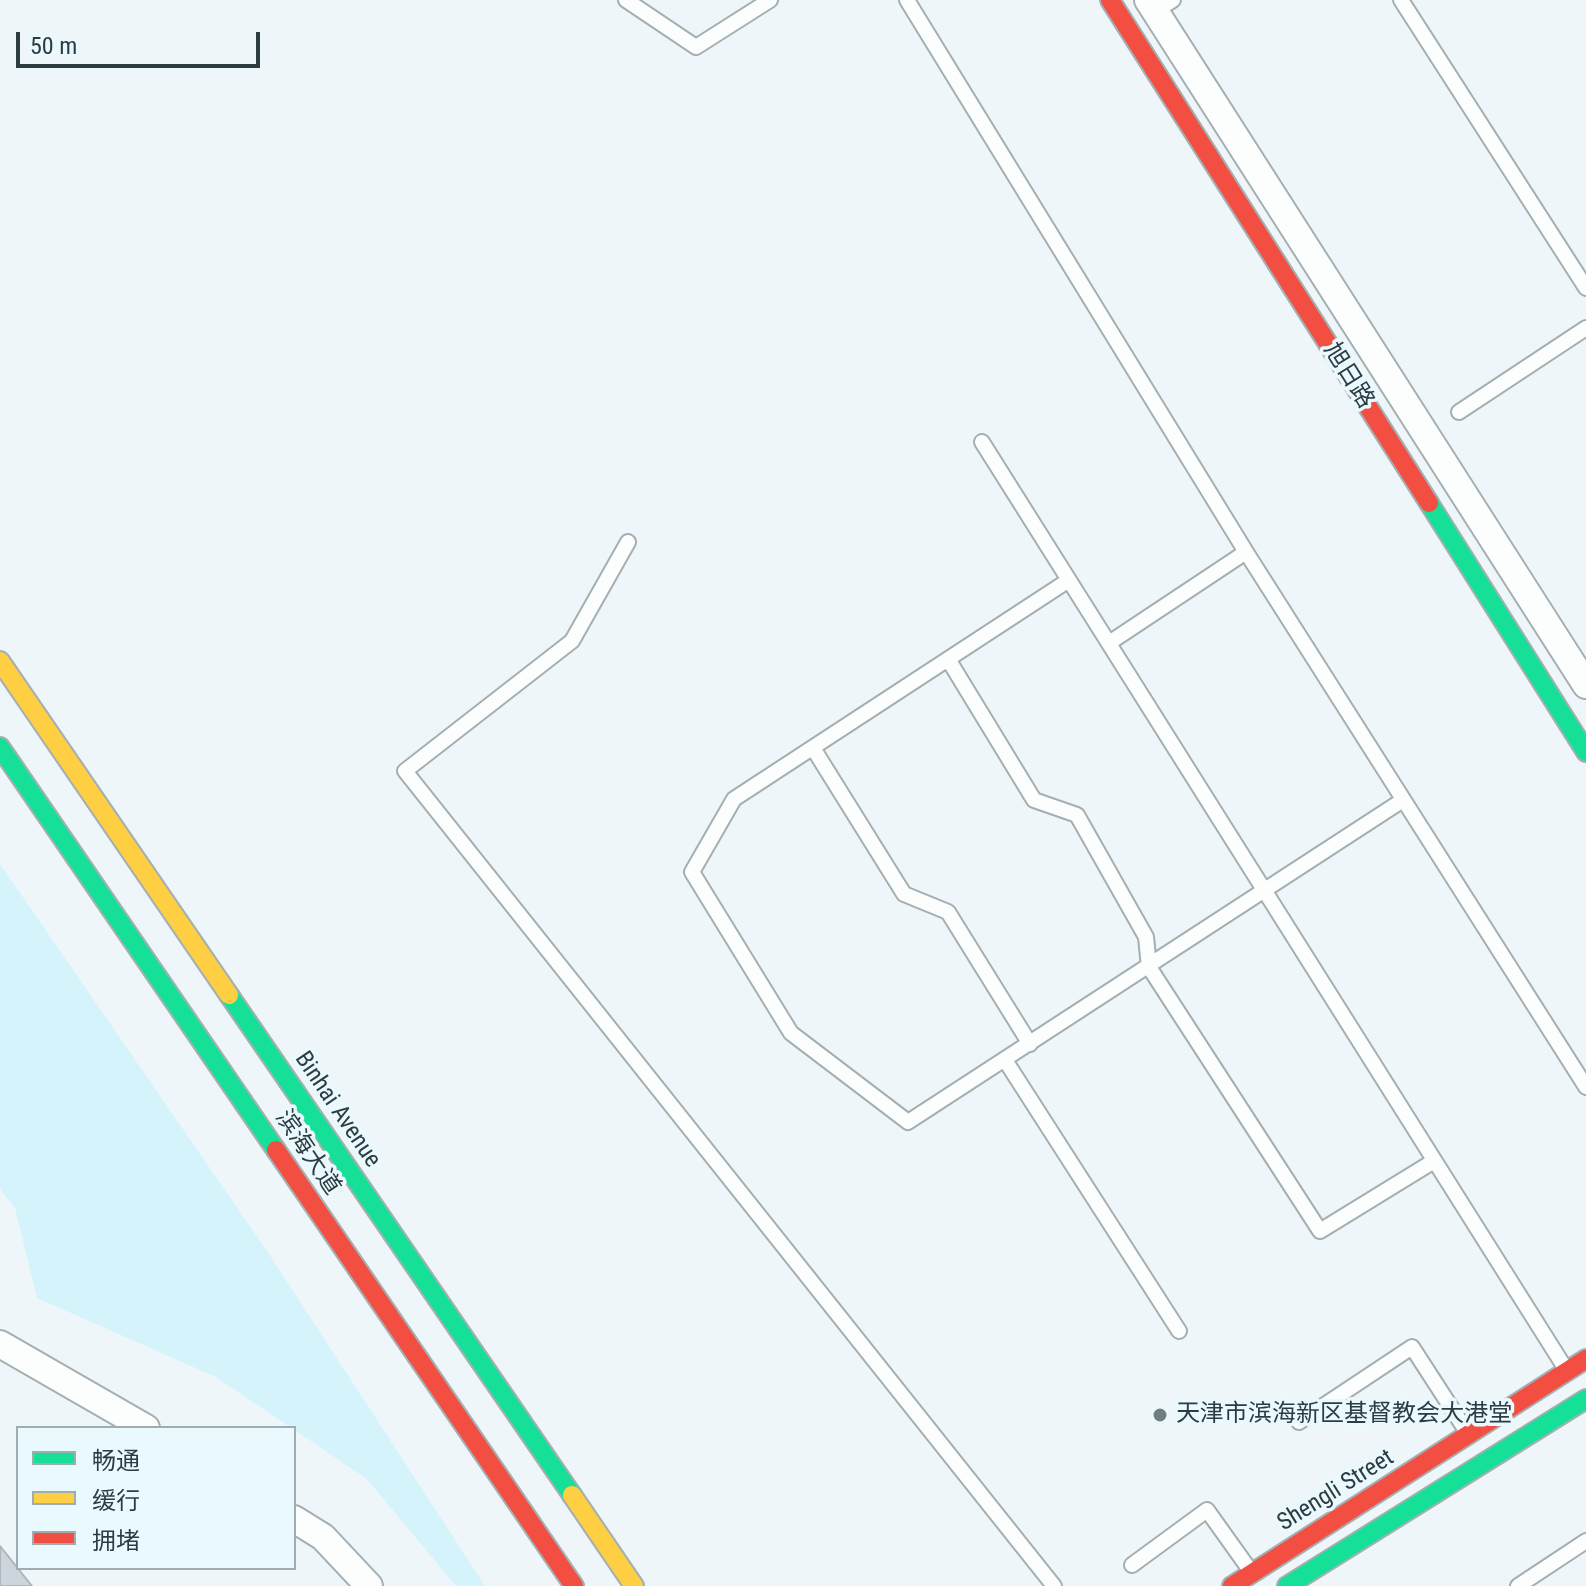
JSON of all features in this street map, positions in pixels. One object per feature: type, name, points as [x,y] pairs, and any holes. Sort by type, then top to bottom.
[{"type":"main road","name":"旭日路","points":[[1110,0],[1586,752]]},
{"type":"main road","name":"Binhai Avenue","points":[[0,661],[634,1586]]},
{"type":"main road","name":"滨海大道","points":[[0,747],[574,1586]]},
{"type":"main road","name":"Shengli Street","points":[[1232,1586],[1256,1579],[1586,1359]]},
{"type":"main road","points":[[1287,1586],[1586,1399]]},
{"type":"street","name":"旭日路","points":[[1159,4],[1586,685]]},
{"type":"street","points":[[0,1344],[143,1426]]},
{"type":"street","points":[[296,1520],[323,1537],[369,1586]]},
{"type":"lane","points":[[626,0],[696,47],[770,0]]},
{"type":"lane","points":[[907,0],[1246,552],[1586,1087]]},
{"type":"lane","points":[[1401,0],[1586,288]]},
{"type":"lane","points":[[1129,29],[1159,4]]},
{"type":"lane","points":[[1459,412],[1586,328]]},
{"type":"lane","points":[[982,442],[1567,1371]]},
{"type":"lane","points":[[628,542],[572,641],[405,771],[1054,1586]]},
{"type":"lane","points":[[1109,643],[1246,552]]},
{"type":"lane","points":[[1069,580],[734,799],[692,872],[791,1033],[908,1122],[1403,800]]},
{"type":"lane","points":[[948,659],[1034,800],[1077,815],[1146,937],[1149,967],[1320,1231],[1434,1161]]},
{"type":"lane","points":[[813,748],[904,894],[948,912],[1030,1044]]},
{"type":"lane","points":[[1005,1060],[1179,1331]]},
{"type":"lane","points":[[1299,1422],[1412,1347],[1469,1435]]},
{"type":"lane","points":[[1132,1565],[1207,1510],[1256,1579]]},
{"type":"lane","points":[[1518,1586],[1586,1541]]},
{"type":"shaded area","points":[[0,864],[269,1254],[485,1586],[456,1586],[367,1479],[296,1431],[296,1426],[289,1426],[216,1377],[37,1298],[15,1208],[0,1189]]},
{"type":"building","points":[[0,1546],[16,1570],[32,1586],[0,1586]]},
{"type":"traffic: fast","points":[[1429,503],[1586,752]]},
{"type":"traffic: fast","points":[[0,747],[276,1150]]},
{"type":"traffic: fast","points":[[229,995],[572,1495]]},
{"type":"traffic: fast","points":[[1287,1586],[1586,1399]]},
{"type":"traffic: slow","points":[[0,661],[229,995]]},
{"type":"traffic: slow","points":[[572,1495],[634,1586]]},
{"type":"traffic: jam","points":[[1110,0],[1429,503]]},
{"type":"traffic: jam","points":[[276,1150],[574,1586]]},
{"type":"traffic: jam","points":[[1232,1586],[1586,1359]]},
{"type":"place","name":"天津市滨海新区基督教会大港堂","points":[[1160,1415]]}]
